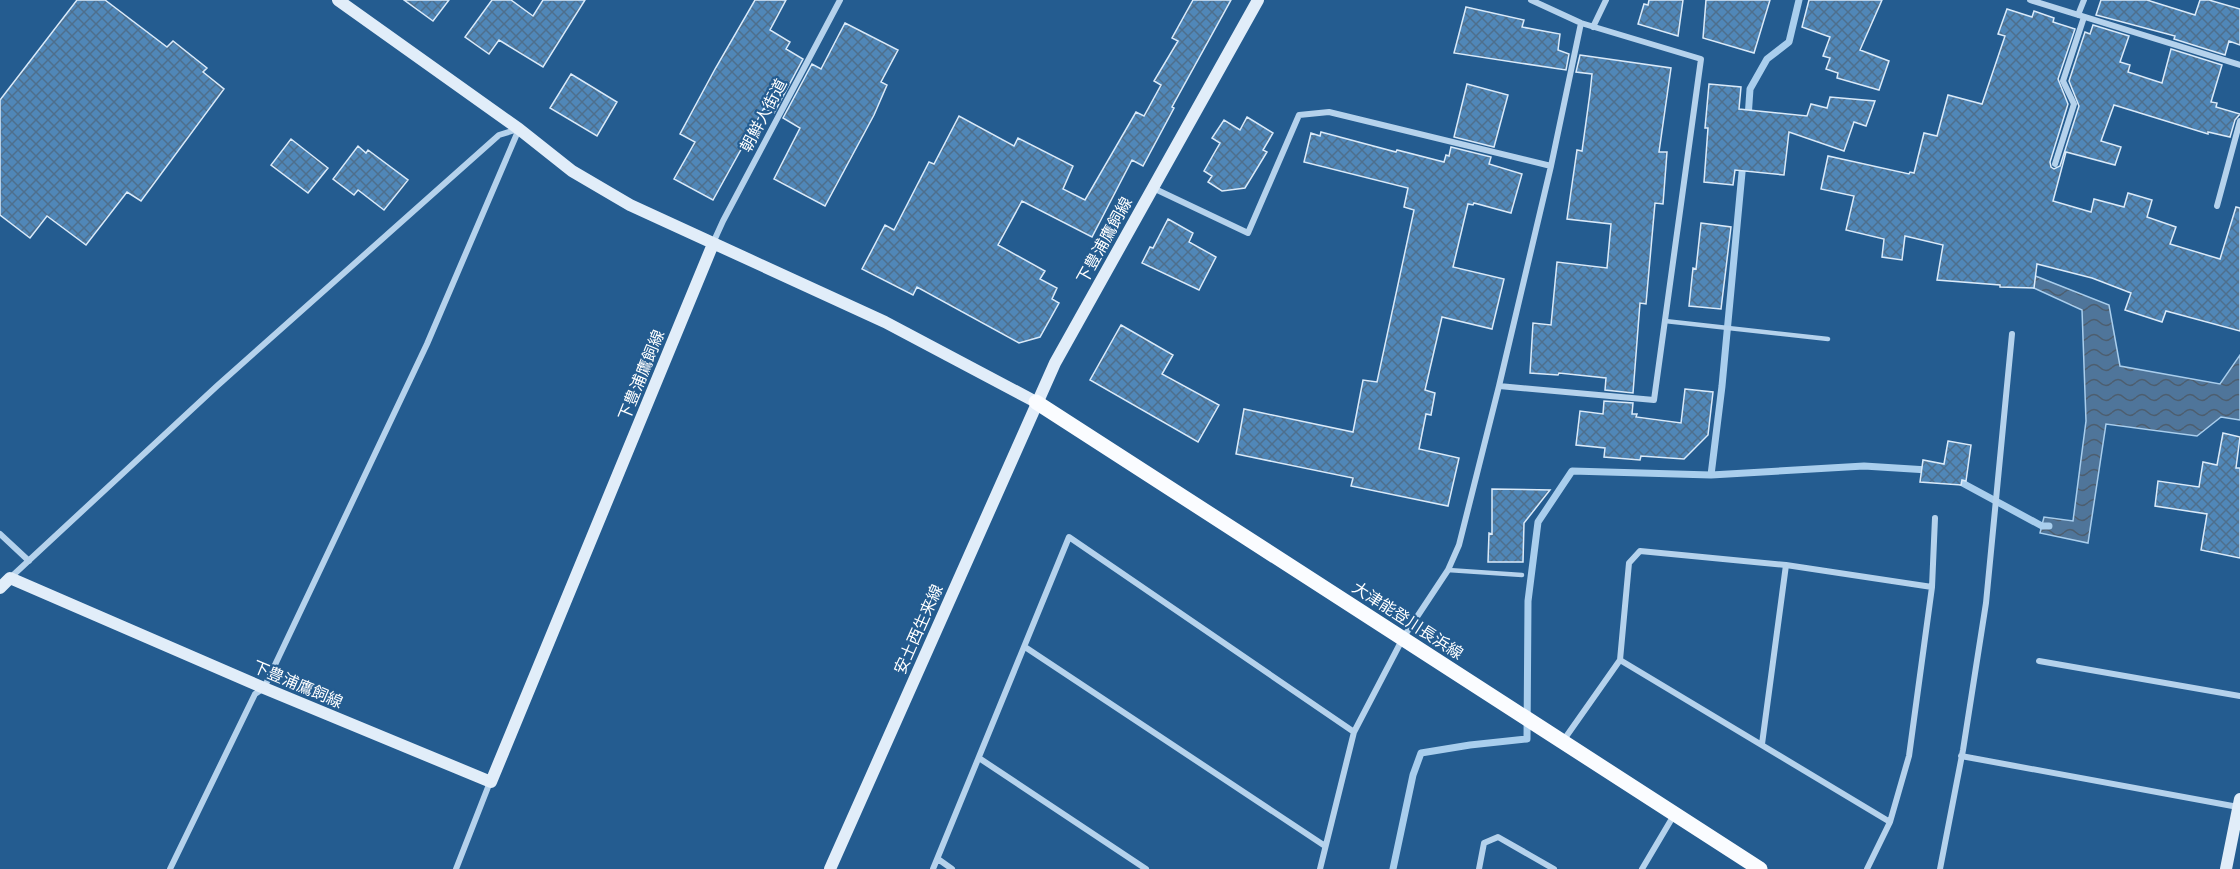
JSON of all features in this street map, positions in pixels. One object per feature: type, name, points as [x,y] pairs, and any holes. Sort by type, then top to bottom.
[{"type":"main road","points":[[338,0],[519,129],[572,171],[630,205],[885,322],[1036,402]]},
{"type":"main road","name":"下豊浦鷹飼線","points":[[1036,402],[1151,188],[1258,0]]},
{"type":"main road","name":"下豊浦鷹飼線","points":[[10,578],[264,688],[491,782],[713,244]]},
{"type":"main road","name":"大津能登川長浜線","points":[[1036,402],[1760,869]]},
{"type":"main road","name":"安土西生来線","points":[[830,869],[1036,402]]},
{"type":"main road","points":[[0,588],[10,578]]},
{"type":"main road","points":[[2226,869],[2239,803]]},
{"type":"street","name":"朝鮮人街道","points":[[713,244],[728,211],[840,0]]},
{"type":"street","points":[[1499,386],[1654,400],[1701,58],[1581,23],[1531,0]]},
{"type":"street","points":[[1593,27],[1606,0]]},
{"type":"street","points":[[2030,0],[2240,65]]},
{"type":"street","points":[[2055,164],[2074,104],[2063,81],[2084,0]]},
{"type":"street","points":[[1320,869],[1354,732],[1403,638],[1448,570],[1459,545],[1551,166],[1581,23]]},
{"type":"street","points":[[1151,188],[1248,233],[1299,115],[1329,112],[1551,166]]},
{"type":"street","points":[[2217,206],[2240,121]]},
{"type":"street","points":[[10,578],[217,386],[499,135],[519,129]]},
{"type":"street","points":[[170,869],[255,694],[264,688],[427,344],[519,129]]},
{"type":"street","points":[[1940,869],[1986,603],[2013,334]]},
{"type":"street","points":[[1867,869],[1890,822],[1909,756],[1932,587],[1935,518]]},
{"type":"street","points":[[0,534],[29,561]]},
{"type":"street","points":[[933,869],[1070,537],[1354,732]]},
{"type":"street","points":[[1563,741],[1620,660],[1629,562],[1640,551],[1786,565],[1932,587]]},
{"type":"street","points":[[1762,744],[1786,565]]},
{"type":"street","points":[[1024,647],[1325,846]]},
{"type":"street","points":[[1620,660],[1890,822]]},
{"type":"street","points":[[2039,661],[2240,696]]},
{"type":"street","points":[[1961,756],[2239,803]]},
{"type":"street","points":[[979,758],[1146,869]]},
{"type":"street","points":[[456,869],[491,782]]},
{"type":"street","points":[[1642,869],[1675,814]]},
{"type":"street","points":[[1479,869],[1484,843],[1498,837],[1554,869]]},
{"type":"street","points":[[938,859],[952,869]]},
{"type":"lane","points":[[1665,321],[1828,339]]},
{"type":"lane","points":[[1448,570],[1522,575]]},
{"type":"water","points":[[2028,273],[2109,305],[2120,366],[2220,384],[2240,355],[2240,420],[2221,417],[2197,436],[2106,424],[2088,543],[2040,533],[2044,517],[2073,521],[2086,421],[2082,310],[2023,283]]},
{"type":"building","points":[[77,0],[105,0],[167,47],[173,41],[207,68],[203,72],[224,89],[141,201],[127,192],[86,245],[47,216],[30,238],[0,215],[0,100]]},
{"type":"building","points":[[404,0],[449,0],[433,21]]},
{"type":"building","points":[[492,0],[511,0],[533,16],[543,0],[585,0],[543,67],[499,40],[489,54],[465,37]]},
{"type":"building","points":[[755,0],[786,0],[770,30],[790,42],[786,49],[803,59],[774,113],[764,108],[713,200],[674,179],[695,142],[680,134]]},
{"type":"building","points":[[1193,0],[1231,0],[1172,107],[1174,108],[1143,166],[1132,160],[1092,237],[1022,201],[998,245],[1045,271],[1040,279],[1057,288],[1052,299],[1059,303],[1040,337],[1019,343],[917,287],[913,295],[862,269],[885,225],[894,230],[929,162],[934,164],[959,116],[1014,146],[1018,138],[1073,166],[1063,189],[1085,200],[1136,112],[1144,116],[1161,85],[1154,81],[1178,41],[1172,38]]},
{"type":"building","points":[[1649,0],[1683,0],[1678,36],[1638,24],[1644,4],[1648,5]]},
{"type":"building","points":[[1706,0],[1770,0],[1754,53],[1703,38]]},
{"type":"building","points":[[1809,0],[1882,0],[1860,50],[1889,61],[1879,90],[1837,78],[1838,73],[1826,69],[1830,58],[1823,56],[1830,37],[1802,27]]},
{"type":"building","points":[[2101,0],[2147,0],[2195,15],[2200,0],[2209,0],[2240,9],[2240,45],[2229,41],[2225,55],[2174,39],[2175,36],[2096,15]]},
{"type":"building","points":[[1466,7],[1524,20],[1522,27],[1560,34],[1558,50],[1569,54],[1566,70],[1454,53]]},
{"type":"building","points":[[2007,9],[2032,17],[2034,11],[2054,18],[2053,22],[2075,29],[2058,79],[2068,104],[2050,162],[2054,169],[2060,166],[2079,106],[2069,81],[2085,32],[2090,34],[2093,25],[2129,36],[2120,62],[2130,65],[2128,72],[2162,83],[2171,49],[2222,65],[2211,102],[2217,103],[2216,107],[2240,114],[2235,120],[2230,137],[2208,132],[2208,134],[2114,105],[2101,141],[2121,147],[2115,165],[2066,152],[2053,201],[2091,212],[2094,199],[2124,207],[2128,193],[2152,200],[2147,217],[2176,227],[2170,244],[2220,259],[2236,207],[2240,208],[2240,331],[2166,311],[2162,322],[2125,310],[2131,293],[2092,278],[2037,264],[2034,288],[1937,280],[1943,245],[1905,236],[1902,260],[1882,257],[1884,239],[1846,230],[1854,196],[1821,189],[1828,156],[1909,174],[1914,173],[1924,133],[1937,136],[1948,95],[1982,104],[2005,36],[1998,34]]},
{"type":"building","points":[[845,23],[898,50],[881,82],[887,85],[874,115],[825,206],[774,179],[800,128],[783,118],[812,64],[821,69]]},
{"type":"building","points":[[1580,55],[1671,68],[1659,152],[1667,152],[1663,204],[1655,203],[1646,304],[1640,303],[1633,393],[1605,390],[1606,378],[1559,373],[1558,375],[1530,373],[1533,323],[1551,325],[1557,262],[1607,268],[1611,224],[1567,219],[1577,150],[1582,151],[1592,74],[1576,72]]},
{"type":"building","points":[[571,74],[617,102],[597,136],[550,108]]},
{"type":"building","points":[[1467,84],[1508,95],[1494,147],[1454,137]]},
{"type":"building","points":[[1709,84],[1741,87],[1739,109],[1807,116],[1811,104],[1827,108],[1830,97],[1875,101],[1866,126],[1854,122],[1844,151],[1789,132],[1784,175],[1735,170],[1733,185],[1704,182]]},
{"type":"building","points":[[1247,117],[1273,133],[1263,150],[1267,152],[1245,188],[1222,191],[1208,182],[1212,176],[1204,171],[1220,143],[1212,138],[1224,120],[1240,130]]},
{"type":"building","points":[[1321,132],[1444,162],[1446,155],[1449,156],[1451,147],[1491,157],[1489,164],[1522,174],[1511,213],[1474,203],[1473,205],[1468,204],[1453,267],[1504,279],[1492,329],[1442,317],[1425,390],[1435,393],[1431,415],[1426,414],[1419,449],[1459,458],[1448,506],[1351,486],[1353,478],[1236,454],[1244,409],[1353,432],[1363,380],[1377,382],[1414,210],[1404,207],[1408,188],[1304,162],[1311,133],[1320,136]]},
{"type":"building","points":[[291,139],[328,168],[308,193],[271,165]]},
{"type":"building","points":[[358,146],[366,153],[368,150],[408,180],[384,210],[358,190],[354,195],[333,179]]},
{"type":"building","points":[[1168,219],[1193,233],[1189,242],[1216,257],[1199,290],[1142,263],[1150,247],[1153,248]]},
{"type":"building","points":[[1701,223],[1731,227],[1721,309],[1689,306]]},
{"type":"building","points":[[1121,325],[1173,355],[1162,374],[1219,405],[1198,442],[1090,380]]},
{"type":"building","points":[[1685,389],[1713,392],[1708,435],[1684,459],[1641,456],[1640,460],[1604,457],[1605,448],[1576,445],[1580,411],[1603,414],[1604,401],[1633,403],[1632,414],[1637,414],[1636,417],[1681,423]]},
{"type":"building","points":[[2223,433],[2240,437],[2236,468],[2240,468],[2240,558],[2201,550],[2207,514],[2155,506],[2158,481],[2199,487],[2203,462],[2217,465]]},
{"type":"building","points":[[1948,441],[1971,445],[1966,481],[1962,480],[1961,485],[1920,482],[1923,460],[1944,464]]},
{"type":"building","points":[[1492,489],[1550,490],[1524,523],[1523,562],[1488,562],[1489,533],[1492,534]]},
{"type":"waterway","points":[[1748,118],[1750,89],[1767,59],[1789,42],[1799,0]]},
{"type":"waterway","points":[[1711,475],[1722,386],[1743,162]]},
{"type":"waterway","points":[[1393,869],[1413,775],[1421,753],[1527,739],[1528,601],[1538,522],[1572,471],[1711,475],[1864,466],[1928,470]]},
{"type":"waterway","points":[[1955,479],[2042,526],[2049,526]]}]
